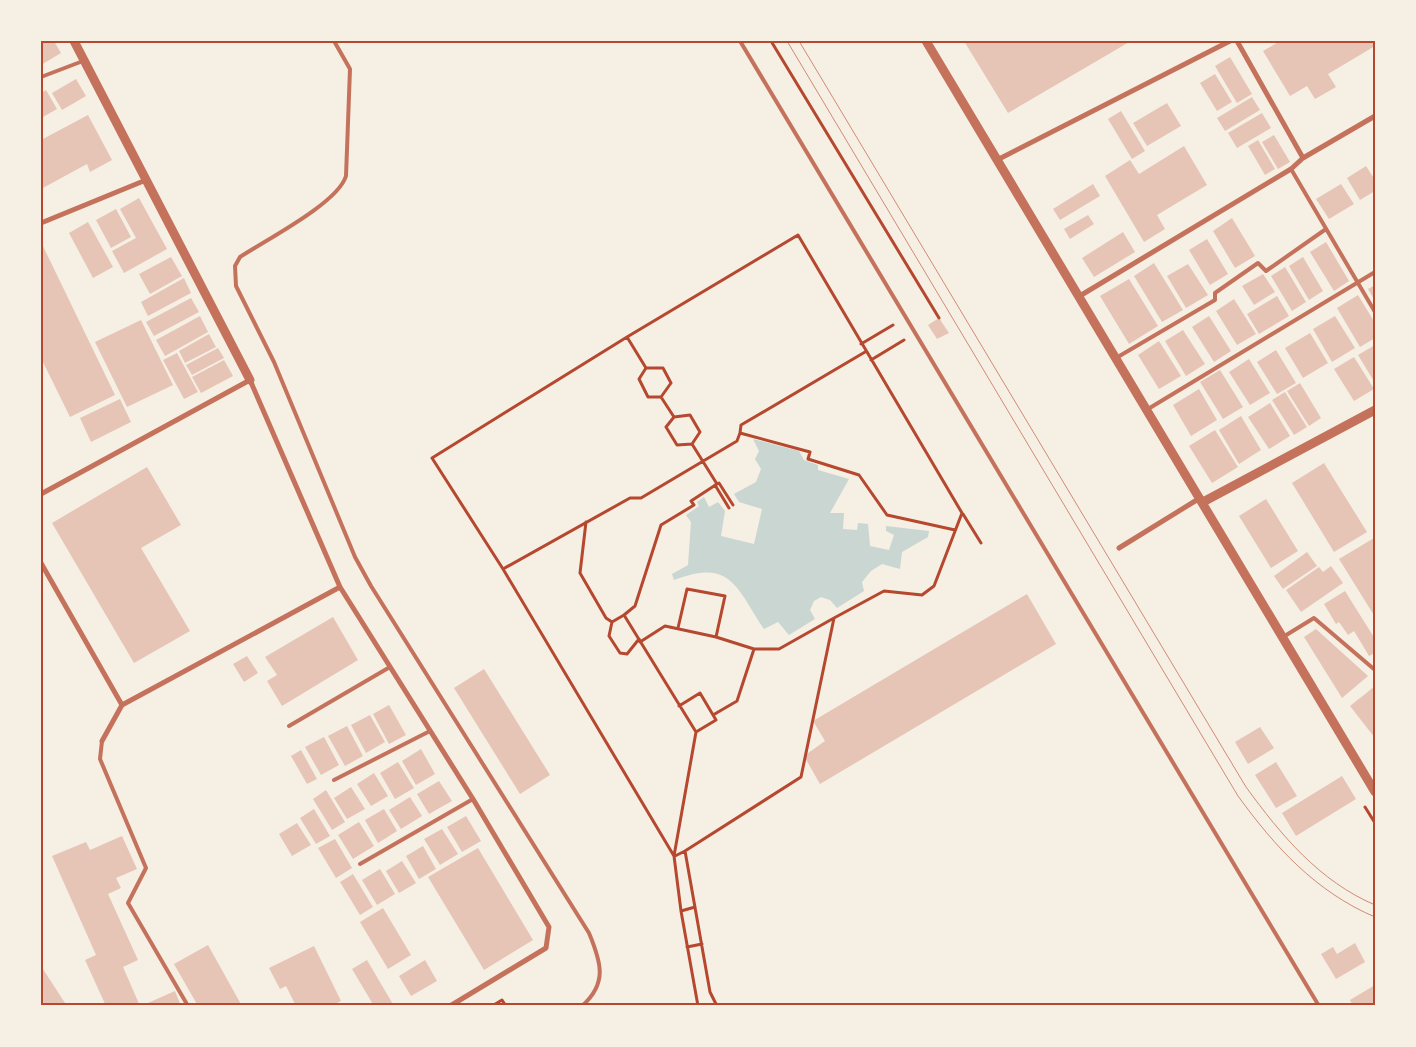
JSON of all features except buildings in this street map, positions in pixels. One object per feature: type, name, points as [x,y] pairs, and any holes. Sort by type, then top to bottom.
[{"type":"street","points":[[74,41],[250,380],[340,587],[549,927],[546,948],[450,1006]]},
{"type":"street","points":[[926,41],[1375,792]]},
{"type":"street","points":[[998,160],[1230,41]]},
{"type":"street","points":[[1237,41],[1303,158]]},
{"type":"street","points":[[1078,297],[1291,169],[1303,158],[1375,116]]},
{"type":"street","points":[[41,223],[146,180]]},
{"type":"street","points":[[41,494],[250,380]]},
{"type":"street","points":[[1119,548],[1201,500],[1375,410]]},
{"type":"street","points":[[41,563],[122,705]]},
{"type":"street","points":[[102,742],[122,705],[340,587]]},
{"type":"lane","points":[[334,41],[350,69],[346,176],[344,184],[327,202],[240,257],[235,266],[236,286],[274,362],[356,557],[371,586],[588,933],[600,966],[600,979],[596,991],[582,1006]]},
{"type":"lane","points":[[740,41],[1319,1006]]},
{"type":"lane","points":[[41,77],[84,60]]},
{"type":"lane","points":[[1291,169],[1375,312]]},
{"type":"lane","points":[[1116,358],[1215,300],[1215,293],[1258,262],[1266,271],[1326,229]]},
{"type":"lane","points":[[1147,410],[1375,272]]},
{"type":"lane","points":[[1283,637],[1314,618],[1375,670]]},
{"type":"lane","points":[[289,726],[390,667]]},
{"type":"lane","points":[[334,780],[430,731]]},
{"type":"lane","points":[[102,742],[100,759],[146,868],[128,903],[188,1006]]},
{"type":"lane","points":[[360,864],[472,800]]},
{"type":"path","points":[[771,41],[939,318]]},
{"type":"path","points":[[674,856],[503,569],[432,458],[627,337],[798,235],[865,352],[981,543]]},
{"type":"path","points":[[861,344],[894,324]]},
{"type":"path","points":[[627,337],[646,368]]},
{"type":"path","points":[[870,360],[897,344]]},
{"type":"path","points":[[503,569],[630,498],[641,498],[702,460],[737,441],[740,425],[865,352]]},
{"type":"path","points":[[646,368],[639,379],[648,397],[661,397]]},
{"type":"path","points":[[646,368],[663,368],[671,383],[661,397]]},
{"type":"path","points":[[661,397],[674,417]]},
{"type":"path","points":[[690,415],[700,432],[692,444],[677,445],[666,427],[674,417],[690,415]]},
{"type":"path","points":[[740,433],[810,452],[808,459],[859,475],[887,516],[955,530]]},
{"type":"path","points":[[692,444],[731,507]]},
{"type":"path","points":[[716,484],[691,501],[694,505],[661,525],[635,606],[612,622],[609,636],[620,653],[627,654],[639,640],[664,626],[716,637],[754,649],[779,649],[884,591],[922,595],[934,586],[962,513]]},
{"type":"path","points":[[586,522],[580,574],[606,618],[612,622]]},
{"type":"path","points":[[678,628],[687,589],[724,596],[716,637]]},
{"type":"path","points":[[624,615],[696,732],[674,856],[681,911],[698,1006]]},
{"type":"path","points":[[674,856],[801,778],[834,618]]},
{"type":"path","points":[[713,715],[737,701],[754,649]]},
{"type":"path","points":[[679,706],[700,694],[716,720],[696,732]]},
{"type":"path","points":[[685,850],[710,992],[716,1006]]},
{"type":"path","points":[[681,911],[695,908]]},
{"type":"path","points":[[687,947],[702,944]]},
{"type":"path","points":[[492,1006],[502,1000],[506,1006]]},
{"type":"shaded area","points":[[753,439],[799,451],[804,460],[818,465],[818,470],[849,479],[830,513],[844,513],[843,529],[857,530],[858,523],[868,524],[870,546],[889,550],[894,535],[886,531],[886,526],[929,531],[928,537],[902,552],[900,569],[882,564],[871,571],[862,582],[864,591],[837,608],[830,600],[821,597],[814,601],[810,610],[815,619],[789,635],[778,622],[764,629],[738,589],[730,580],[720,575],[708,572],[674,580],[672,574],[688,565],[691,522],[686,515],[699,506],[697,502],[704,497],[709,507],[718,502],[725,511],[721,536],[754,544],[762,509],[739,502],[734,494],[756,482],[761,469],[755,459],[759,451]]},
{"type":"tram line","points":[[787,41],[1238,796],[1267,833],[1298,866],[1334,895],[1375,917]]},
{"type":"tram line","points":[[799,41],[1246,787],[1287,839],[1319,870],[1355,895],[1375,905]]}]
